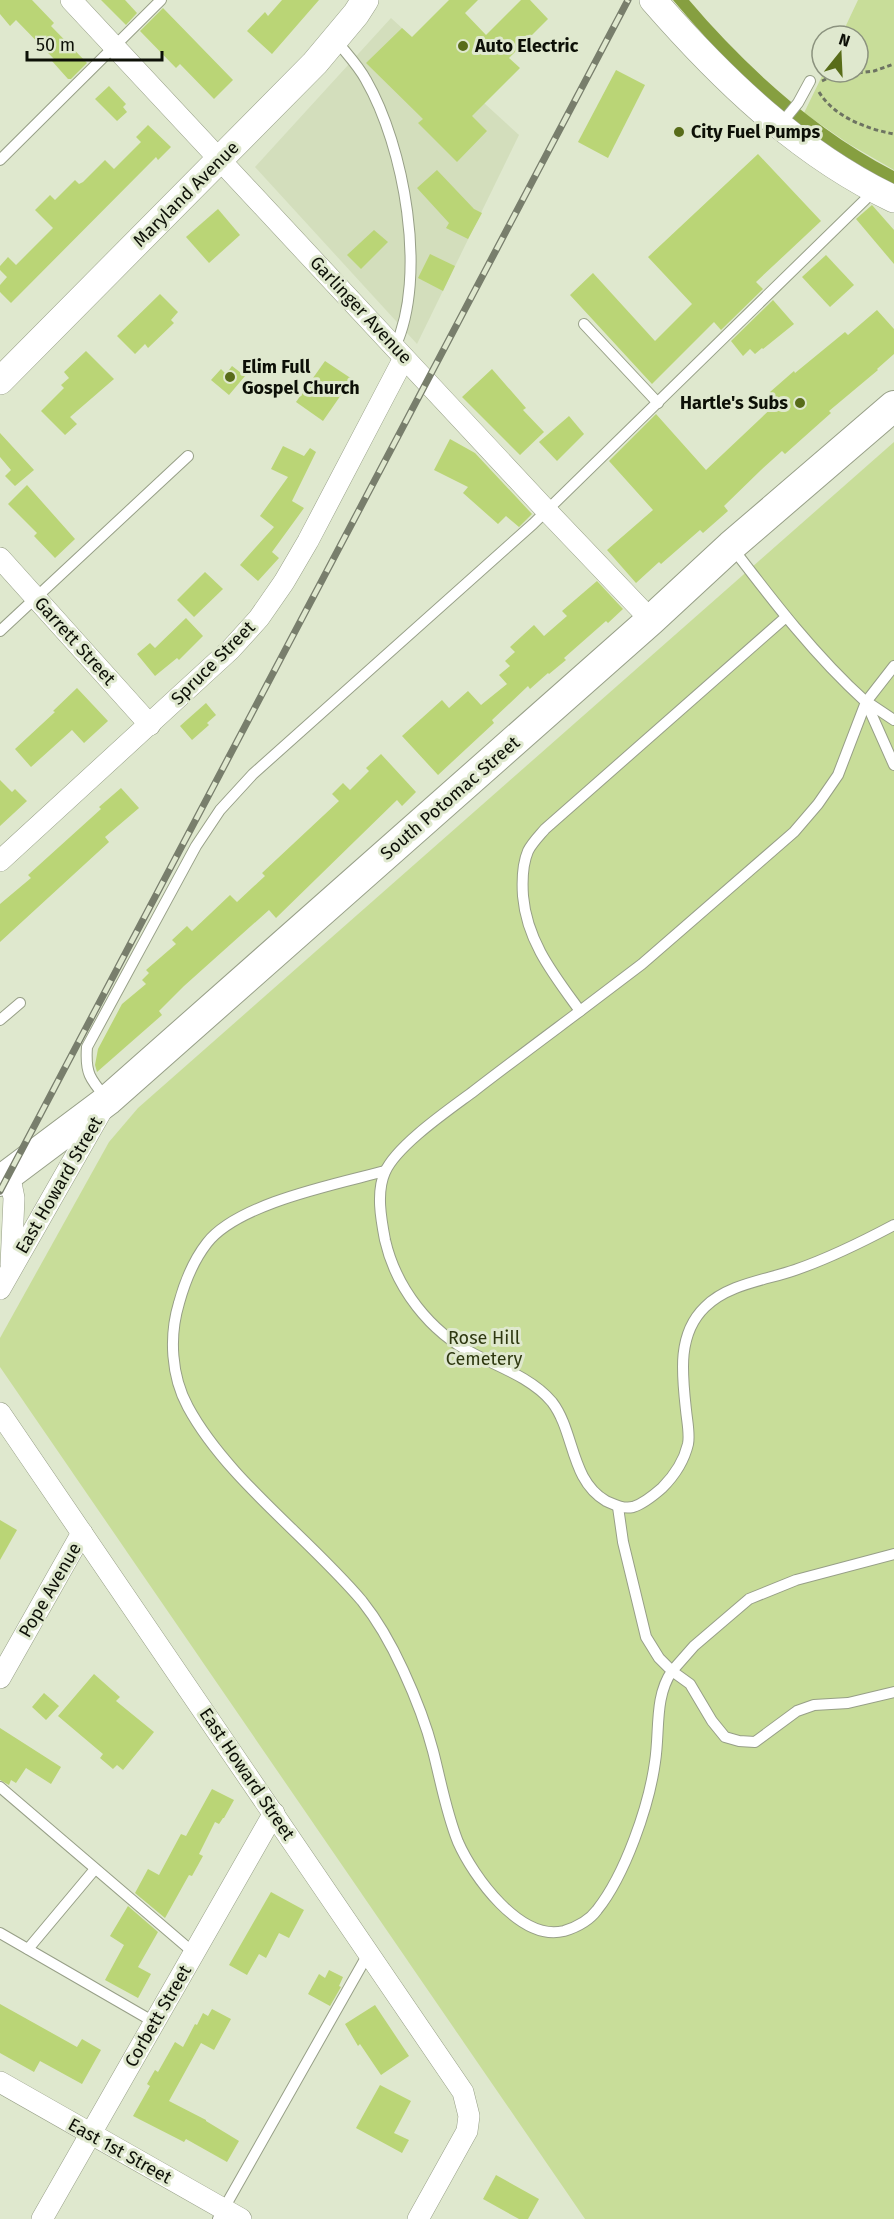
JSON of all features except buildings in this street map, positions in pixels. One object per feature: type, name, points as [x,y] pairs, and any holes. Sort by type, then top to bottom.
[{"type":"main road","name":"South Potomac Street","points":[[5,1177],[108,1100],[651,620],[731,546],[894,406]]},
{"type":"street","name":"Garlinger Avenue","points":[[71,0],[651,620]]},
{"type":"street","name":"Maryland Avenue","points":[[0,381],[315,63],[365,0]]},
{"type":"street","points":[[653,0],[731,84],[783,121],[821,156],[885,195]]},
{"type":"street","name":"Spruce Street","points":[[0,861],[231,649],[265,609],[308,541],[400,353]]},
{"type":"street","name":"Garrett Street","points":[[0,558],[150,725]]},
{"type":"street","name":"East Howard Street","points":[[0,1289],[108,1100]]},
{"type":"street","name":"East Howard Street","points":[[5,1177],[14,1198],[11,1269]]},
{"type":"street","name":"East Howard Street","points":[[0,1413],[463,2092],[470,2115],[467,2131],[418,2219]]},
{"type":"street","name":"Pope Avenue","points":[[0,1678],[82,1533]]},
{"type":"street","name":"Corbett Street","points":[[42,2219],[274,1813]]},
{"type":"street","name":"East 1st Street","points":[[0,2082],[227,2216]]},
{"type":"lane","points":[[0,160],[161,0]]},
{"type":"lane","points":[[335,39],[366,79],[389,129],[410,225],[409,291],[400,353]]},
{"type":"lane","points":[[783,121],[798,103],[810,81]]},
{"type":"lane","points":[[108,1100],[88,1077],[87,1047],[196,846],[219,810],[253,774],[547,511],[658,403],[885,195]]},
{"type":"lane","points":[[584,324],[658,403]]},
{"type":"lane","points":[[0,631],[188,456]]},
{"type":"lane","points":[[731,546],[786,617],[844,682],[866,702],[894,720]]},
{"type":"lane","points":[[580,1011],[546,964],[533,940],[524,910],[521,879],[528,850],[545,829],[786,617]]},
{"type":"lane","points":[[894,666],[866,702],[838,775],[818,804],[794,832],[642,964],[437,1119],[406,1146],[385,1171],[381,1194],[381,1213],[388,1252],[401,1282],[418,1309],[440,1332],[469,1352],[536,1387],[552,1403],[564,1426],[583,1479],[599,1497],[618,1507],[634,1507],[653,1496],[671,1479],[682,1462],[688,1443],[682,1373],[684,1348],[690,1327],[705,1306],[726,1292],[838,1254],[894,1225]]},
{"type":"lane","points":[[866,702],[894,765]]},
{"type":"lane","points":[[0,1020],[20,1003]]},
{"type":"lane","points":[[385,1171],[302,1194],[260,1209],[234,1220],[209,1240],[186,1276],[176,1311],[172,1350],[186,1405],[208,1438],[237,1473],[364,1603],[394,1651],[415,1696],[459,1845],[482,1881],[499,1902],[524,1923],[543,1931],[560,1932],[580,1925],[596,1913],[611,1890],[631,1847],[647,1800],[656,1761],[664,1683],[694,1646],[749,1599],[796,1580],[894,1554]]},
{"type":"lane","points":[[618,1507],[623,1542],[646,1637],[659,1658],[690,1684],[712,1721],[725,1737],[755,1742],[797,1711],[814,1704],[848,1703],[894,1692]]},
{"type":"lane","points":[[0,1787],[194,1953]]},
{"type":"lane","points":[[28,1949],[94,1869]]},
{"type":"lane","points":[[0,1934],[154,2022]]},
{"type":"lane","points":[[227,2216],[368,1954]]},
{"type":"path","points":[[894,64],[874,71],[832,76],[820,83],[818,91],[823,99],[849,118],[867,128],[894,134]]},
{"type":"shaded area","points":[[673,0],[689,0],[734,50],[783,95],[836,136],[894,171],[894,185],[836,151],[781,111],[728,62]]},
{"type":"shaded area","points":[[391,18],[519,135],[417,344],[255,167]]},
{"type":"green space","points":[[858,0],[894,0],[894,170],[849,144],[804,113],[818,84],[870,84],[870,24],[847,24]]},
{"type":"green space","name":"Rose Hill Cemetery","points":[[894,442],[894,2219],[585,2219],[0,1367],[0,1338],[109,1142],[138,1108]]},
{"type":"railway","points":[[0,1191],[628,0]]},
{"type":"place","name":"Auto Electric","points":[[463,46]]},
{"type":"place","name":"City Fuel Pumps","points":[[679,132]]},
{"type":"place","name":"Elim Full Gospel Church","points":[[230,377]]},
{"type":"place","name":"Hartle's Subs","points":[[800,403]]}]
